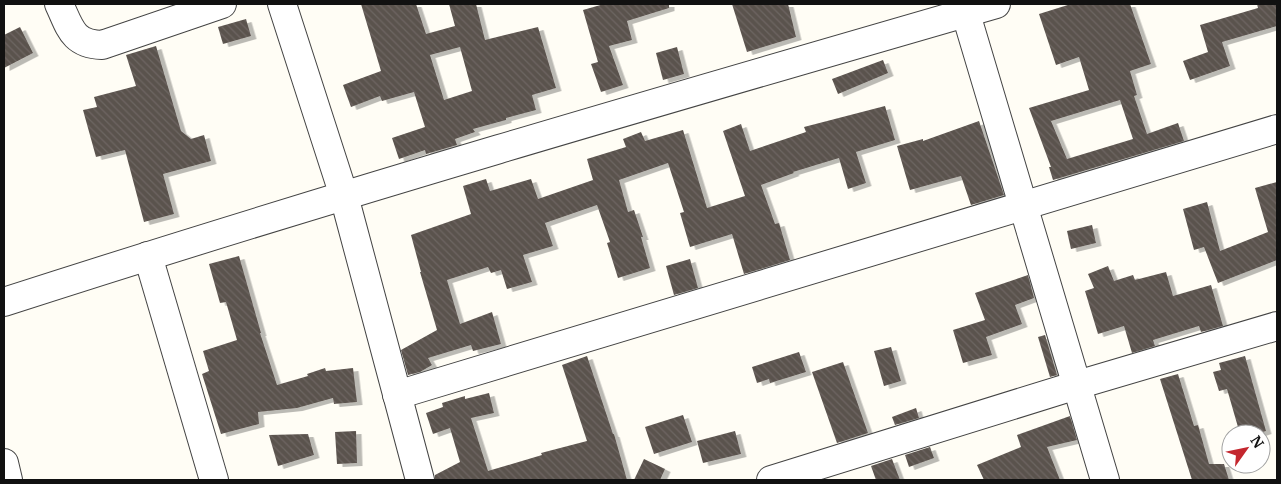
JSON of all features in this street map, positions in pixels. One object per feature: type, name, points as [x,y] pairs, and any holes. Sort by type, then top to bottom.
[{"type":"street","points":[[59,4],[74,34],[87,45],[102,45],[222,4]]},
{"type":"street","points":[[282,4],[344,196],[420,480]]},
{"type":"street","points":[[4,302],[148,256],[964,8],[996,4]]},
{"type":"street","points":[[964,8],[1105,480]]},
{"type":"street","points":[[397,396],[1277,129]]},
{"type":"street","points":[[148,256],[214,480]]},
{"type":"street","points":[[771,480],[1077,385],[1277,326]]},
{"type":"street","points":[[4,463],[8,480]]},
{"type":"building","points":[[361,4],[416,4],[426,34],[455,26],[449,4],[476,4],[485,40],[538,27],[556,88],[532,95],[536,110],[473,129],[475,132],[455,139],[457,145],[426,154],[425,150],[399,159],[392,138],[425,127],[414,92],[382,101],[380,96],[351,107],[343,85],[381,71]],"holes":[[[460,47],[472,91],[444,100],[430,55]]]},
{"type":"building","points":[[604,4],[669,4],[669,8],[627,21],[632,40],[609,46],[623,85],[601,92],[591,64],[598,62],[583,10]]},
{"type":"building","points":[[732,4],[788,4],[796,37],[747,52]]},
{"type":"building","points":[[1071,4],[1130,4],[1151,64],[1130,71],[1137,95],[1134,96],[1147,134],[1178,123],[1184,141],[1053,180],[1049,167],[1051,167],[1029,108],[1089,90],[1079,57],[1056,65],[1039,14]],"holes":[[[1120,100],[1133,139],[1067,159],[1051,121]]]},
{"type":"building","points":[[1257,4],[1277,4],[1277,26],[1222,42],[1230,66],[1190,80],[1183,61],[1208,52],[1200,25],[1258,8]]},
{"type":"building","points":[[246,19],[251,36],[223,44],[218,27]]},
{"type":"building","points":[[20,27],[33,53],[4,68],[4,35]]},
{"type":"building","points":[[156,46],[181,131],[191,139],[204,135],[211,161],[163,174],[174,214],[144,222],[125,150],[96,157],[83,110],[97,107],[94,97],[136,86],[126,55]]},
{"type":"building","points":[[677,47],[684,74],[663,80],[656,53]]},
{"type":"building","points":[[883,60],[888,73],[838,94],[832,79]]},
{"type":"building","points":[[885,106],[895,140],[856,152],[866,183],[848,189],[839,158],[793,172],[761,185],[775,224],[779,223],[790,260],[744,274],[732,234],[690,247],[680,213],[684,212],[668,163],[619,180],[628,212],[634,210],[650,268],[618,278],[607,243],[610,242],[597,205],[545,223],[553,246],[523,255],[532,282],[507,289],[501,270],[491,273],[488,267],[447,280],[460,324],[492,312],[501,344],[473,351],[471,345],[428,358],[432,365],[420,372],[408,375],[401,350],[437,330],[411,235],[471,214],[463,186],[486,179],[490,191],[531,179],[538,199],[593,180],[587,159],[626,147],[623,139],[641,132],[645,141],[683,130],[707,208],[745,196],[723,131],[741,124],[750,151],[806,132],[804,127]]},
{"type":"building","points":[[979,121],[1004,195],[971,205],[961,176],[910,190],[897,146],[923,139],[923,141]]},
{"type":"building","points":[[1277,182],[1277,260],[1218,283],[1204,247],[1194,250],[1183,209],[1207,202],[1220,251],[1268,232],[1255,188]]},
{"type":"building","points":[[1092,225],[1096,243],[1071,249],[1067,231]]},
{"type":"building","points":[[239,256],[260,333],[277,385],[308,376],[307,374],[325,368],[326,371],[353,368],[357,402],[334,404],[333,398],[297,408],[258,412],[259,424],[221,434],[202,374],[209,371],[203,351],[237,340],[226,302],[220,303],[209,264]]},
{"type":"building","points":[[690,259],[698,288],[674,295],[666,266]]},
{"type":"building","points":[[1108,266],[1114,281],[1133,275],[1135,280],[1166,272],[1173,296],[1211,285],[1223,326],[1201,332],[1199,326],[1153,340],[1155,346],[1132,353],[1124,326],[1098,334],[1085,291],[1094,288],[1088,274]]},
{"type":"building","points":[[1028,275],[1034,298],[1015,305],[1022,324],[986,337],[992,355],[963,363],[953,330],[985,320],[975,293]]},
{"type":"building","points":[[1045,335],[1057,375],[1050,377],[1038,337]]},
{"type":"building","points":[[891,347],[901,381],[884,386],[874,351]]},
{"type":"building","points":[[799,352],[806,372],[770,383],[769,379],[757,383],[752,367]]},
{"type":"building","points":[[587,356],[614,434],[627,480],[435,480],[435,475],[460,462],[450,428],[433,434],[426,413],[443,407],[442,403],[465,396],[465,399],[489,393],[494,413],[471,418],[488,471],[542,455],[541,453],[587,441],[562,365]]},
{"type":"building","points":[[1245,356],[1264,424],[1237,424],[1227,389],[1219,391],[1213,372],[1221,370],[1219,363]]},
{"type":"building","points":[[843,362],[868,433],[837,443],[812,372]]},
{"type":"building","points":[[1178,374],[1194,426],[1198,425],[1209,464],[1221,464],[1221,474],[1227,474],[1229,480],[1192,480],[1160,379]]},
{"type":"building","points":[[916,408],[919,418],[895,425],[892,417]]},
{"type":"building","points":[[683,415],[692,442],[654,454],[645,427]]},
{"type":"building","points":[[1070,416],[1077,440],[1047,447],[1060,480],[984,480],[977,465],[1021,447],[1017,435]]},
{"type":"building","points":[[356,431],[357,463],[337,464],[335,432]]},
{"type":"building","points":[[735,431],[741,454],[703,463],[697,441]]},
{"type":"building","points":[[308,434],[314,455],[278,466],[269,435]]},
{"type":"building","points":[[930,447],[934,458],[909,467],[905,455]]},
{"type":"building","points":[[644,459],[665,469],[660,480],[634,480]]},
{"type":"building","points":[[892,459],[900,480],[876,480],[871,466]]}]
